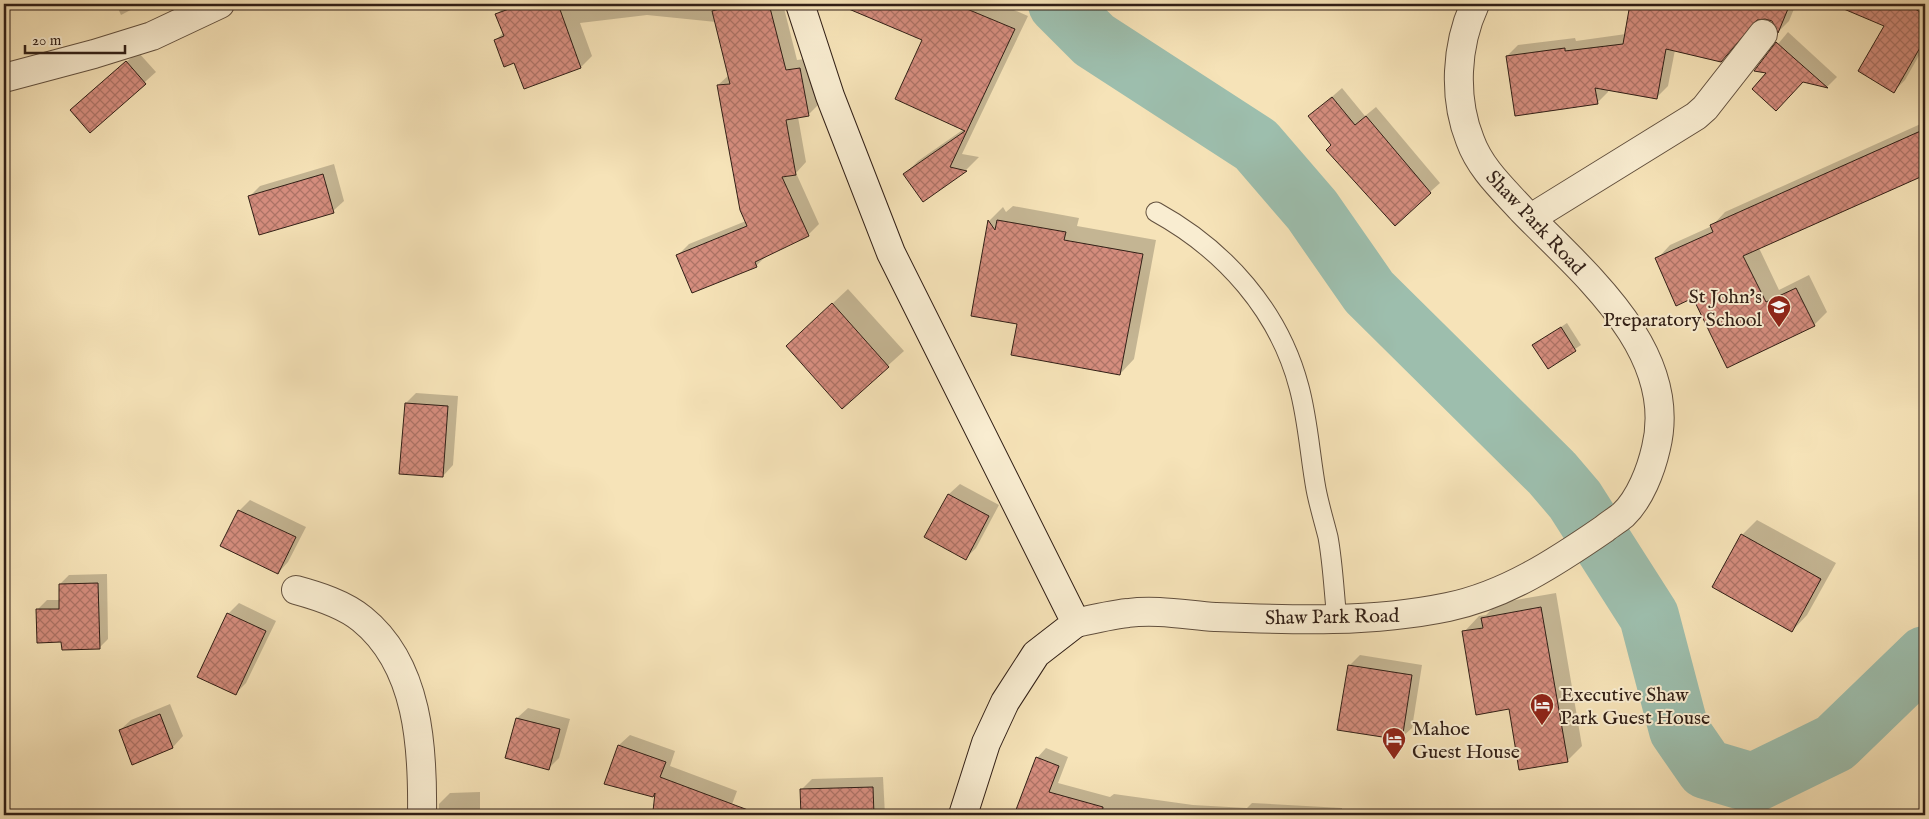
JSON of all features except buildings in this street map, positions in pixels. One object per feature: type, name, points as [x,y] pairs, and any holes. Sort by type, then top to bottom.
[{"type":"street","points":[[4,78],[152,36],[220,4]]},
{"type":"street","points":[[800,4],[830,96],[891,253],[1076,623]]},
{"type":"street","name":"Shaw Park Road","points":[[962,815],[986,743],[1005,702],[1036,654],[1076,623],[1130,612],[1337,620],[1413,614],[1469,602],[1532,575],[1560,558],[1624,514],[1641,490],[1653,462],[1659,436],[1658,396],[1646,358],[1635,335],[1607,298],[1487,172],[1470,140],[1460,101],[1460,67],[1465,26],[1475,4]]},
{"type":"street","points":[[1531,218],[1696,116],[1705,108],[1763,34]]},
{"type":"street","points":[[296,590],[322,597],[361,618],[384,640],[402,676],[417,719],[422,764],[422,815]]},
{"type":"lane","points":[[1156,212],[1186,228],[1214,252],[1245,283],[1274,323],[1299,387],[1316,491],[1328,538],[1337,620]]},
{"type":"waterway","points":[[1058,4],[1094,40],[1256,145],[1312,210],[1369,292],[1552,473],[1575,500],[1649,616],[1679,730],[1706,769],[1753,783],[1835,743],[1925,656]]},
{"type":"place","name":"St John's Preparatory School","points":[[1779,328]]},
{"type":"place","name":"Executive Shaw Park Guest House","points":[[1542,726]]},
{"type":"place","name":"Mahoe Guest House","points":[[1394,760]]}]
